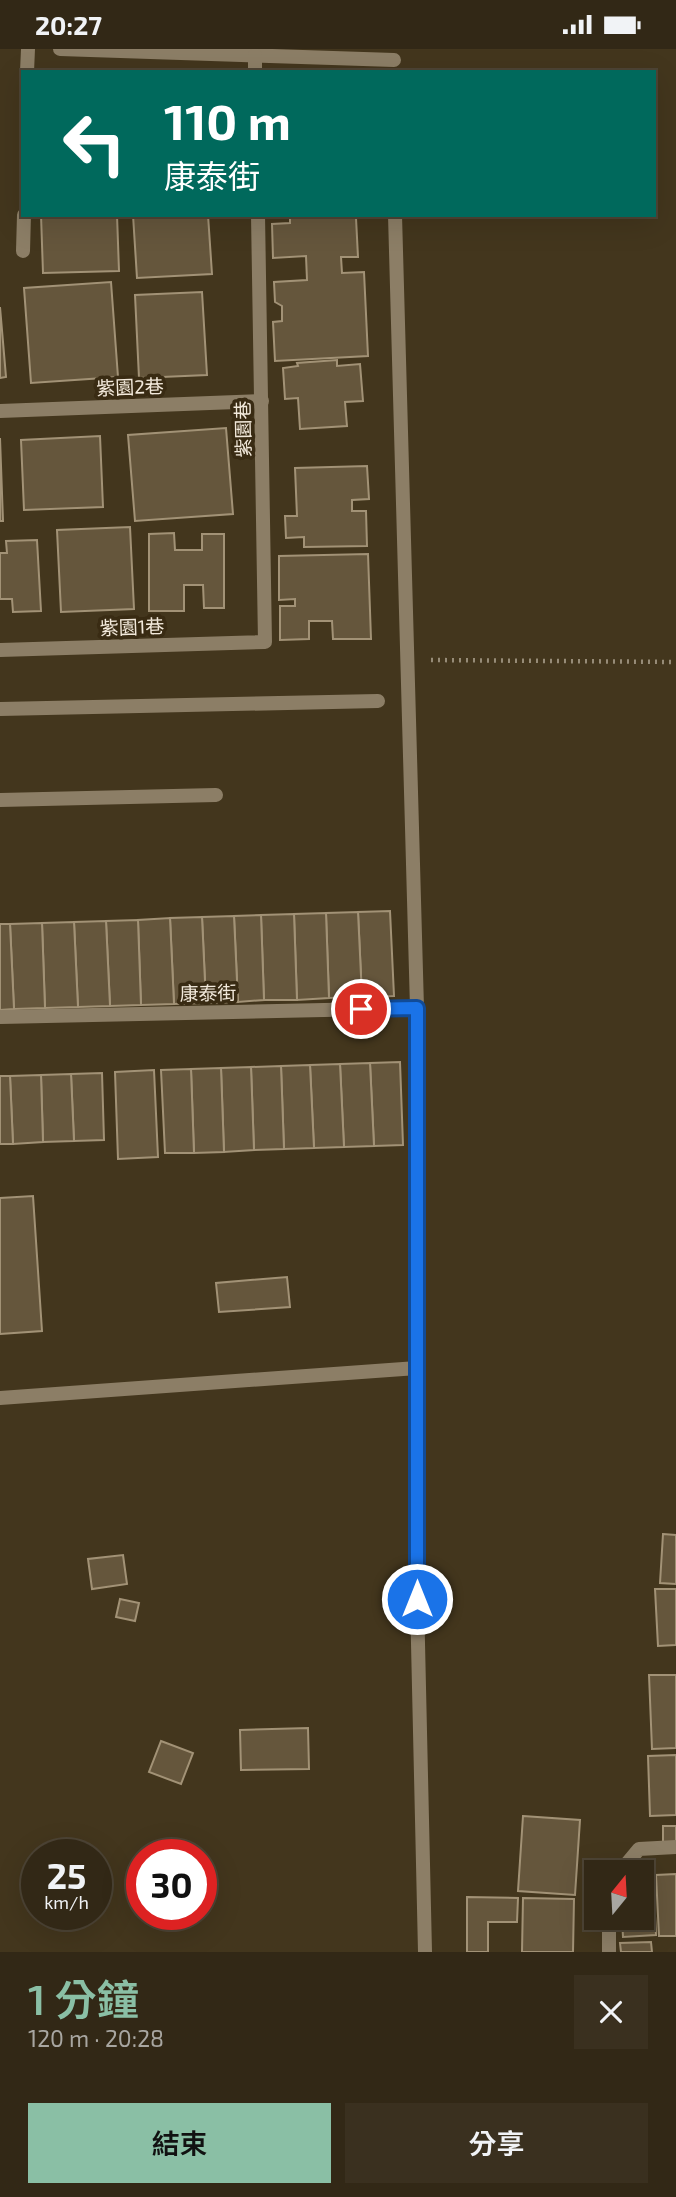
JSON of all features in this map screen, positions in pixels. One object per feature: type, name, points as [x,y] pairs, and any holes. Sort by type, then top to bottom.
[{"type":"street","points":[[27,70],[28,49]]},
{"type":"street","points":[[60,49],[394,60]]},
{"type":"street","points":[[255,55],[255,70]]},
{"type":"street","points":[[23,251],[24,217]]},
{"type":"street","name":"紫園巷","points":[[258,217],[265,642]]},
{"type":"street","points":[[396,217],[417,1008],[417,1599],[425,1952]]},
{"type":"street","name":"紫園2巷","points":[[0,411],[262,401]]},
{"type":"street","name":"紫園1巷","points":[[0,650],[265,642]]},
{"type":"street","points":[[0,709],[378,701]]},
{"type":"street","points":[[0,800],[216,795]]},
{"type":"street","name":"康泰街","points":[[0,1017],[417,1008]]},
{"type":"street","points":[[0,1398],[417,1368]]},
{"type":"street","points":[[630,1860],[639,1849],[676,1847]]},
{"type":"street","points":[[608,1930],[609,1952]]},
{"type":"path","points":[[406,660],[676,662]]},
{"type":"building","points":[[41,217],[117,217],[119,271],[43,273]]},
{"type":"building","points":[[133,217],[208,217],[212,274],[137,278]]},
{"type":"building","points":[[290,217],[356,218],[358,257],[341,257],[342,273],[364,272],[368,356],[275,361],[273,322],[282,321],[282,306],[275,302],[274,282],[307,280],[306,256],[273,258],[272,224],[290,223]]},
{"type":"building","points":[[111,282],[118,377],[31,383],[24,288]]},
{"type":"building","points":[[202,292],[207,375],[139,378],[135,295]]},
{"type":"building","points":[[0,307],[6,377],[0,378]]},
{"type":"building","points":[[337,360],[337,366],[360,364],[363,401],[345,402],[347,426],[300,429],[298,398],[285,399],[283,368],[298,366],[297,363]]},
{"type":"building","points":[[226,428],[233,514],[135,521],[128,435]]},
{"type":"building","points":[[100,436],[103,507],[24,510],[21,440]]},
{"type":"building","points":[[0,438],[3,521],[0,521]]},
{"type":"building","points":[[367,466],[369,499],[352,500],[352,511],[366,511],[367,546],[304,547],[304,537],[286,538],[285,516],[297,516],[295,468]]},
{"type":"building","points":[[130,527],[134,609],[61,612],[57,530]]},
{"type":"building","points":[[174,533],[175,550],[202,550],[202,534],[224,534],[224,608],[204,608],[203,585],[184,585],[184,611],[149,611],[149,534]]},
{"type":"building","points":[[37,540],[41,611],[13,612],[12,599],[0,599],[0,553],[7,553],[6,541]]},
{"type":"building","points":[[368,554],[371,639],[333,639],[332,621],[309,621],[309,639],[280,640],[280,606],[295,606],[295,599],[279,600],[279,556]]},
{"type":"building","points":[[390,911],[394,996],[362,997],[358,912]]},
{"type":"building","points":[[358,912],[362,997],[329,998],[326,913]]},
{"type":"building","points":[[326,913],[329,998],[297,1000],[294,914]]},
{"type":"building","points":[[294,914],[297,1000],[264,1000],[261,915]]},
{"type":"building","points":[[261,915],[264,1000],[238,1002],[234,916]]},
{"type":"building","points":[[234,916],[238,1002],[206,1003],[202,917]]},
{"type":"building","points":[[202,917],[206,1003],[174,1004],[170,918]]},
{"type":"building","points":[[170,918],[174,1004],[141,1005],[138,920]]},
{"type":"building","points":[[138,920],[141,1005],[110,1006],[106,921]]},
{"type":"building","points":[[106,921],[110,1006],[78,1007],[74,922]]},
{"type":"building","points":[[74,922],[78,1007],[45,1008],[42,923]]},
{"type":"building","points":[[42,923],[45,1008],[14,1009],[10,924]]},
{"type":"building","points":[[0,924],[10,924],[14,1009],[0,1010]]},
{"type":"building","points":[[400,1062],[403,1145],[374,1146],[370,1063]]},
{"type":"building","points":[[370,1063],[374,1146],[344,1147],[340,1064]]},
{"type":"building","points":[[340,1064],[344,1147],[314,1148],[310,1065]]},
{"type":"building","points":[[310,1065],[314,1148],[284,1149],[281,1066]]},
{"type":"building","points":[[281,1066],[284,1149],[254,1150],[251,1067]]},
{"type":"building","points":[[251,1067],[254,1150],[224,1152],[221,1068]]},
{"type":"building","points":[[221,1068],[224,1152],[194,1153],[191,1069]]},
{"type":"building","points":[[191,1069],[194,1153],[165,1153],[161,1070]]},
{"type":"building","points":[[154,1070],[158,1157],[118,1159],[115,1072]]},
{"type":"building","points":[[102,1073],[104,1140],[74,1141],[71,1074]]},
{"type":"building","points":[[71,1074],[74,1141],[43,1142],[41,1075]]},
{"type":"building","points":[[41,1075],[43,1142],[13,1144],[10,1076]]},
{"type":"building","points":[[0,1076],[10,1076],[13,1144],[0,1144]]},
{"type":"building","points":[[33,1196],[42,1331],[0,1334],[0,1198]]},
{"type":"building","points":[[287,1277],[290,1307],[219,1312],[216,1283]]},
{"type":"building","points":[[663,1534],[676,1535],[676,1584],[660,1583]]},
{"type":"building","points":[[123,1555],[127,1584],[92,1589],[88,1559]]},
{"type":"building","points":[[655,1589],[676,1589],[676,1645],[658,1646]]},
{"type":"building","points":[[120,1599],[139,1603],[135,1621],[116,1617]]},
{"type":"building","points":[[649,1675],[676,1675],[676,1748],[652,1749]]},
{"type":"building","points":[[308,1728],[309,1769],[241,1770],[240,1730]]},
{"type":"building","points":[[161,1741],[193,1753],[181,1784],[149,1772]]},
{"type":"building","points":[[676,1755],[676,1815],[650,1816],[648,1756]]},
{"type":"building","points":[[523,1816],[580,1820],[575,1895],[518,1891]]},
{"type":"building","points":[[663,1826],[676,1826],[676,1844],[663,1845]]},
{"type":"building","points":[[676,1874],[676,1936],[659,1936],[656,1875]]},
{"type":"building","points":[[467,1897],[518,1898],[517,1922],[488,1922],[488,1952],[467,1952]]},
{"type":"building","points":[[654,1897],[656,1935],[623,1937],[623,1930],[654,1930]]},
{"type":"building","points":[[523,1898],[574,1899],[573,1952],[522,1952]]},
{"type":"building","points":[[651,1942],[652,1952],[621,1952],[620,1943]]},
{"type":"route","points":[[361,1009],[417,1008],[417,1599]]}]
